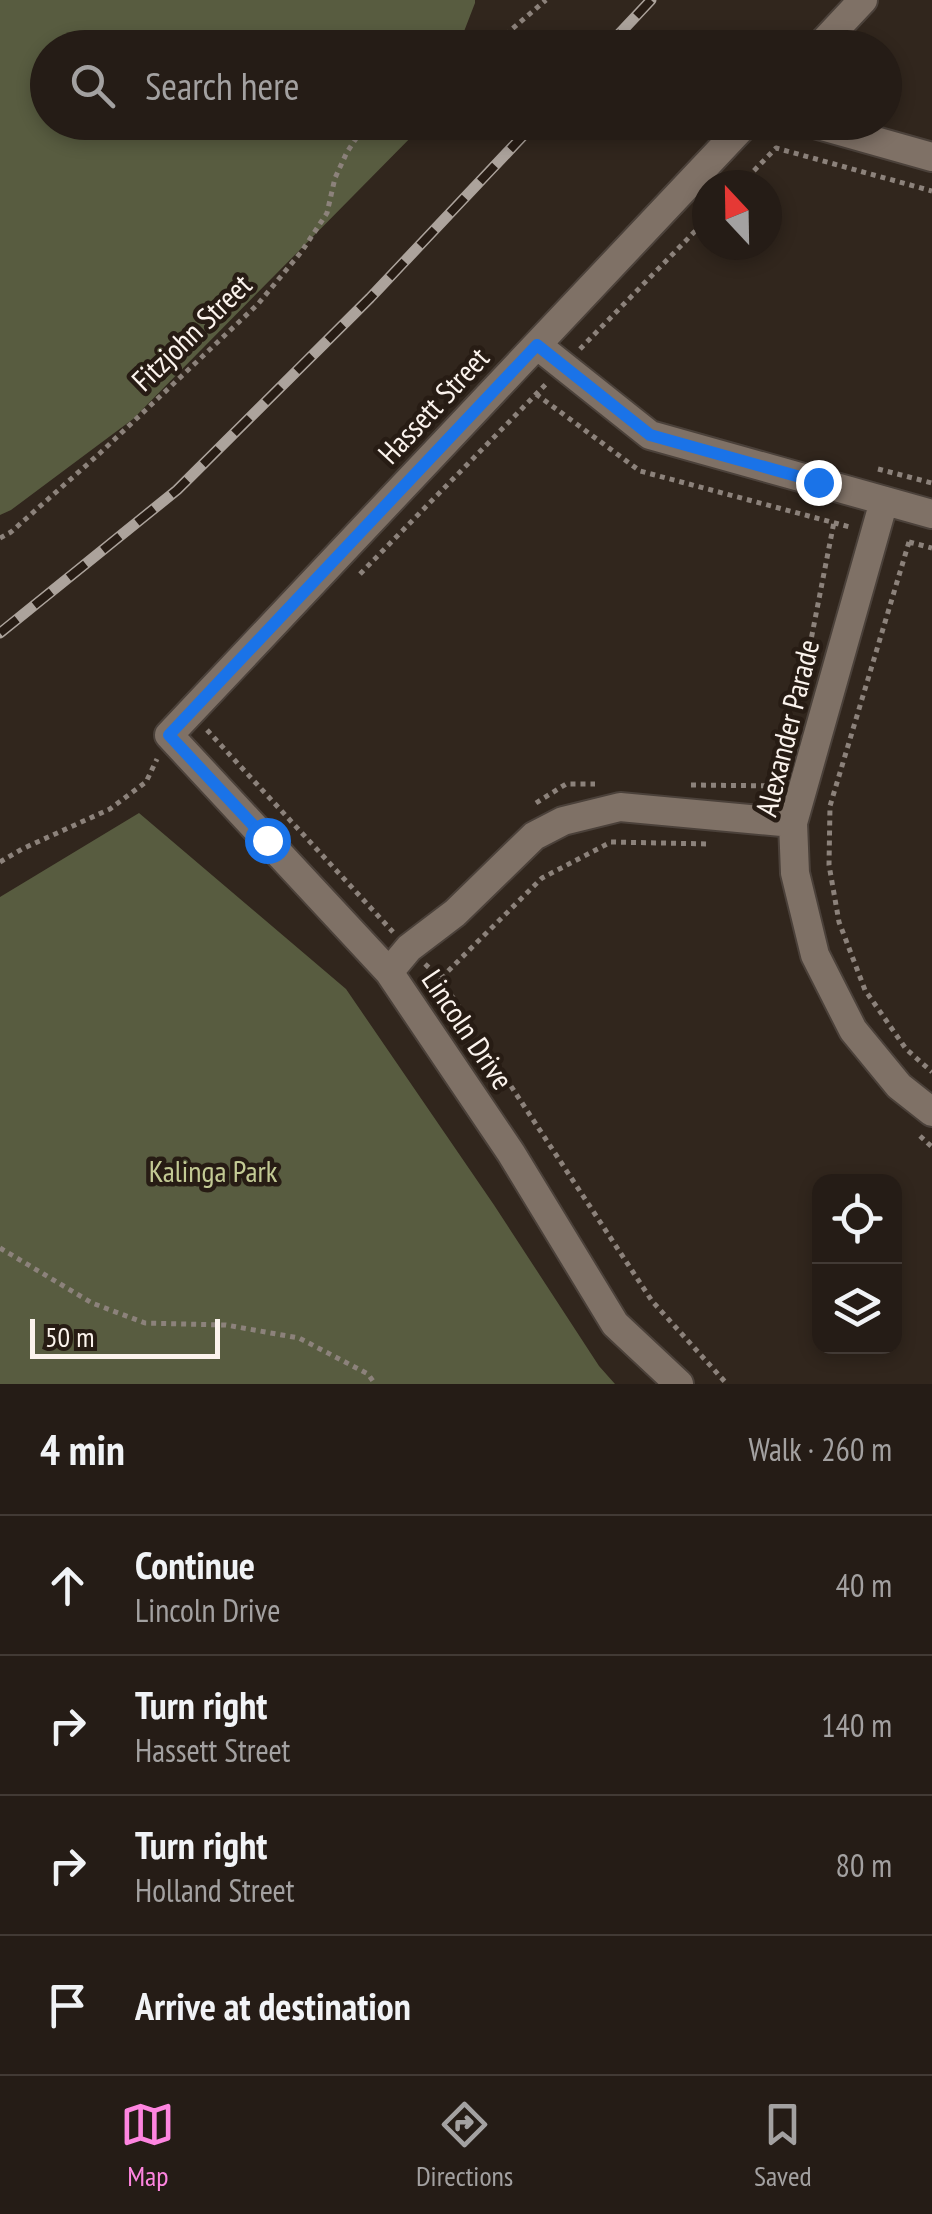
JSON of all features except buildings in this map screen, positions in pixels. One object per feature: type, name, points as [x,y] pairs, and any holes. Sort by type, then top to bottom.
[{"type":"street","points":[[835,30],[863,0]]},
{"type":"street","name":"Hassett Street","points":[[169,735],[730,140]]},
{"type":"street","points":[[872,140],[932,157]]},
{"type":"street","points":[[537,345],[650,435],[932,514]]},
{"type":"street","name":"Alexander Parade","points":[[884,501],[793,823],[795,873],[814,955],[853,1030],[899,1086],[932,1112]]},
{"type":"street","name":"Lincoln Drive","points":[[169,735],[389,972],[511,1153],[615,1324],[679,1384]]},
{"type":"street","points":[[389,972],[409,948],[455,913],[534,836],[563,821],[620,807],[793,823]]},
{"type":"path","points":[[511,30],[546,0]]},
{"type":"path","name":"Fitzjohn Street","points":[[0,538],[99,454],[258,304],[302,251],[327,213],[341,165],[356,140]]},
{"type":"path","points":[[755,170],[776,148],[932,191]]},
{"type":"path","points":[[358,576],[692,234]]},
{"type":"path","points":[[536,394],[640,471],[875,534]]},
{"type":"path","points":[[875,468],[932,483]]},
{"type":"path","points":[[932,548],[908,542],[830,806],[829,865],[838,922],[865,990],[906,1049],[932,1072]]},
{"type":"path","points":[[0,862],[110,809],[146,782],[169,735]]},
{"type":"path","points":[[440,978],[542,878],[610,842],[722,844]]},
{"type":"path","points":[[0,1248],[92,1303],[145,1323],[226,1325],[300,1338],[368,1374],[375,1384]]},
{"type":"green space","points":[[0,0],[475,0],[465,30],[30,30],[30,140],[408,140],[133,419],[0,515]]},
{"type":"green space","name":"Kalinga Park","points":[[139,813],[346,989],[599,1366],[615,1384],[0,1384],[0,897]]},
{"type":"railway","points":[[623,30],[651,0]]},
{"type":"railway","points":[[0,633],[177,490],[370,298],[519,140]]},
{"type":"route","points":[[267,840],[169,735],[537,345],[650,435],[818,482]]}]
